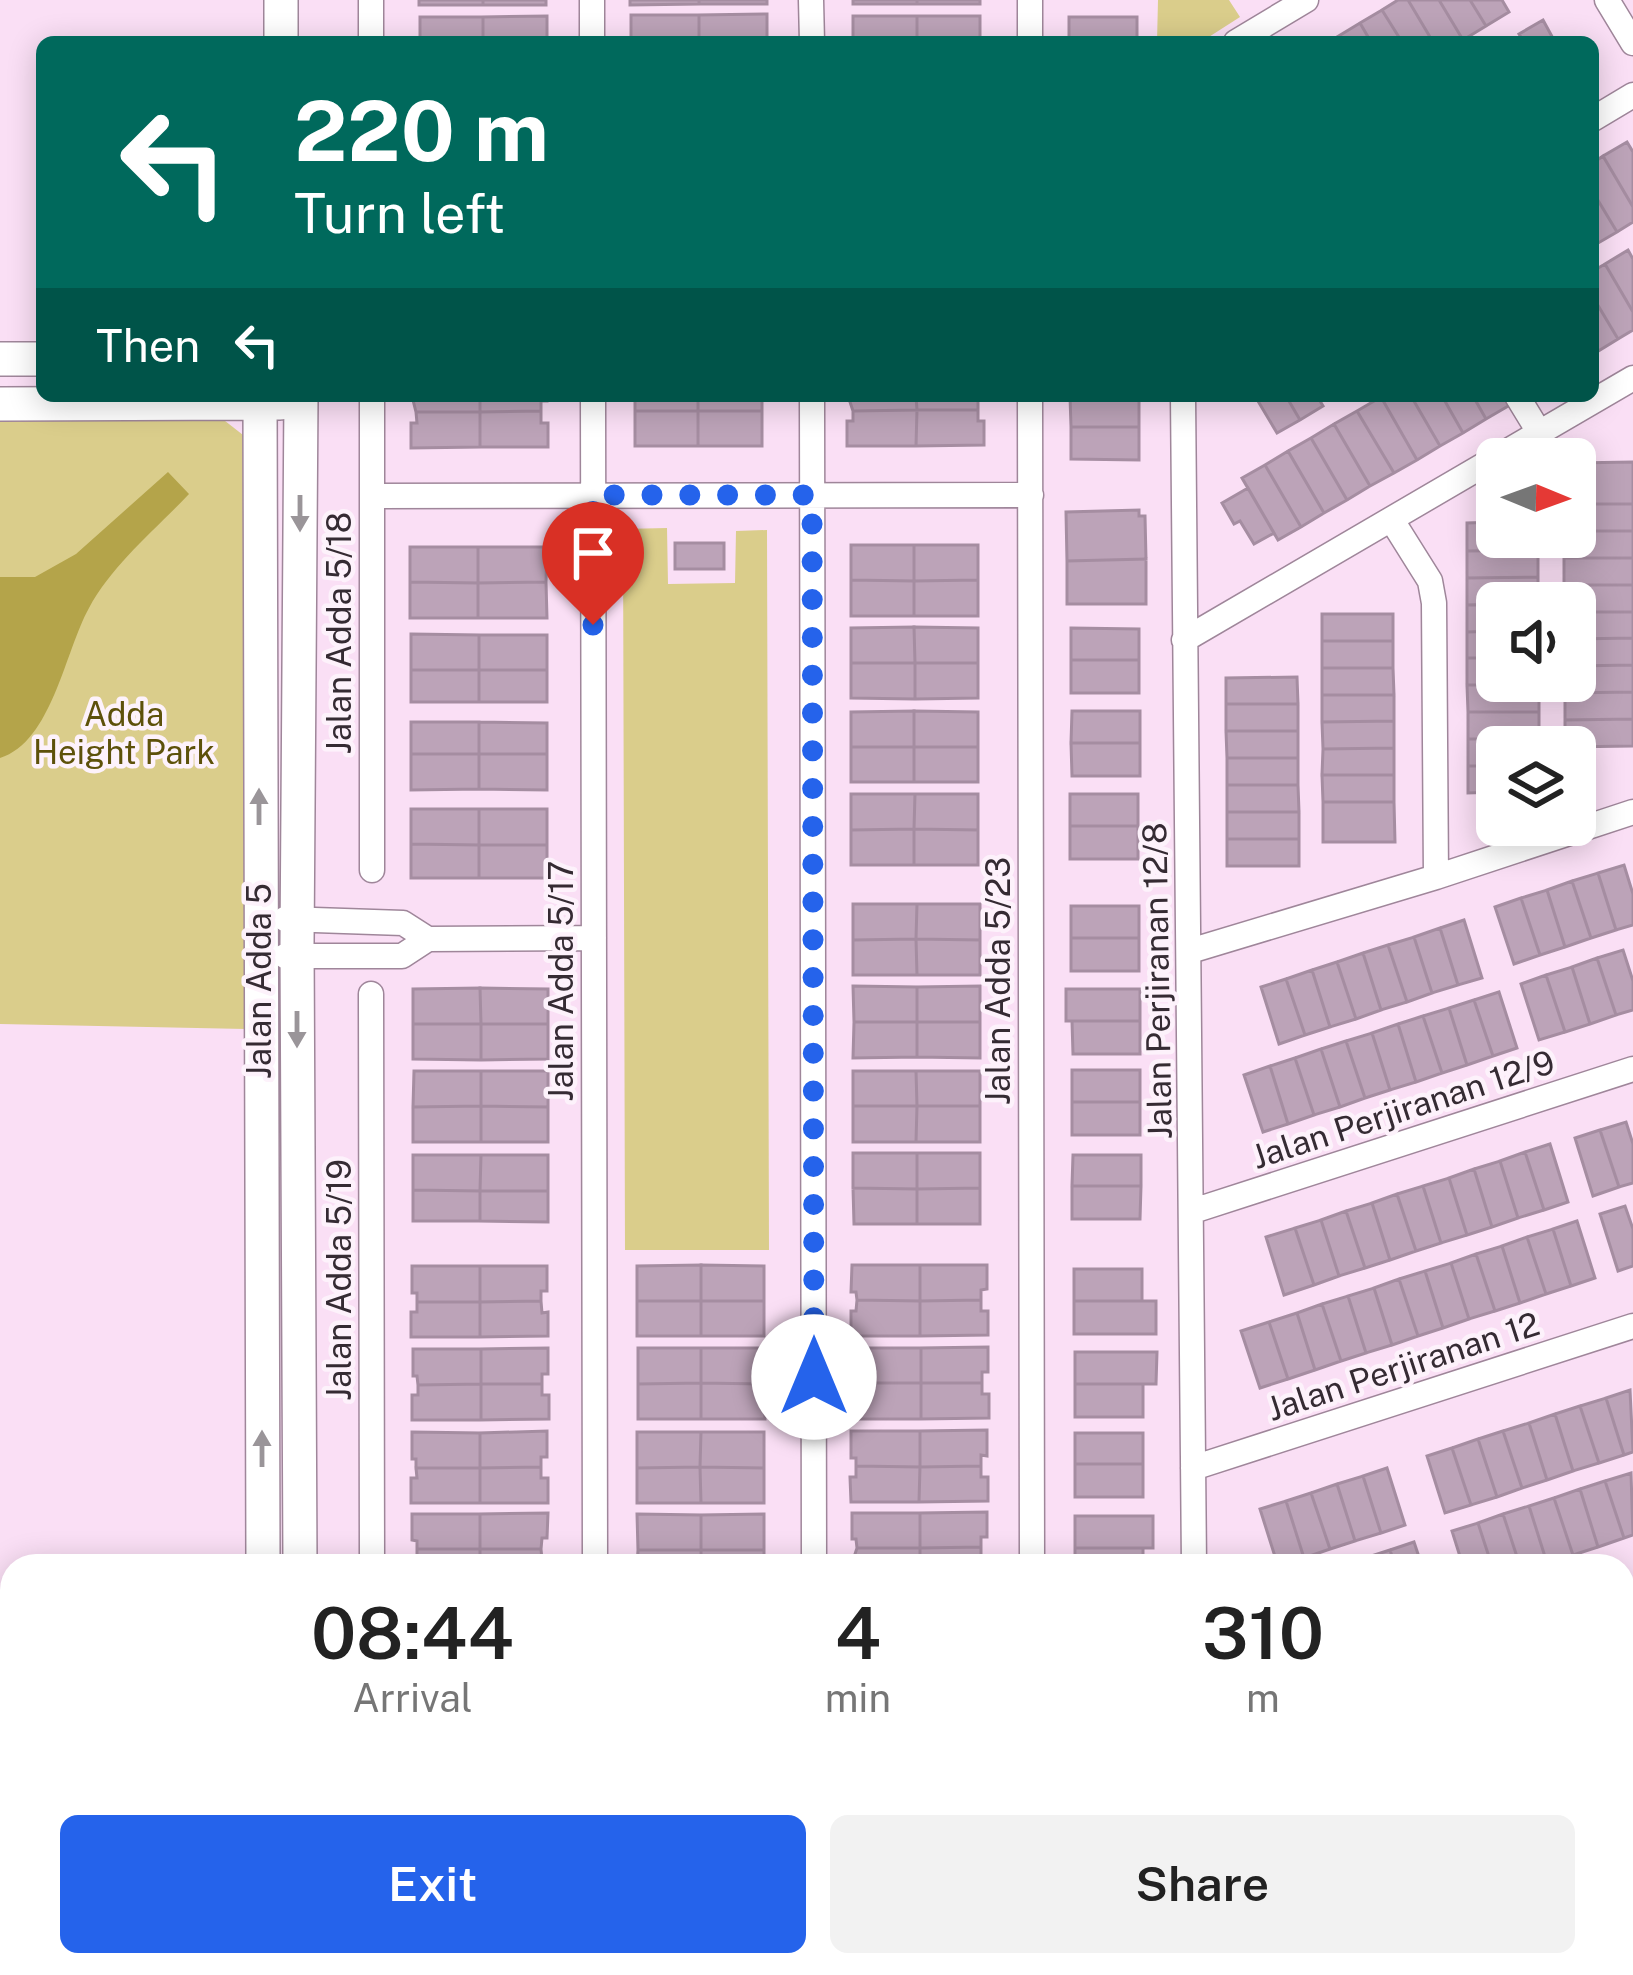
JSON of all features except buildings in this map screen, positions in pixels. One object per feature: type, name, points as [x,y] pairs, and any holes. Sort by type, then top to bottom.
[{"type":"main road","points":[[281,0],[281,36]]},
{"type":"main road","points":[[0,359],[36,359]]},
{"type":"main road","points":[[0,404],[130,402]]},
{"type":"main road","name":"Jalan Adda 5","points":[[260,402],[263,1554]]},
{"type":"main road","name":"Jalan Adda 5","points":[[300,1554],[301,402]]},
{"type":"street","points":[[371,0],[371,36]]},
{"type":"street","points":[[592,0],[592,36]]},
{"type":"street","points":[[812,0],[812,36]]},
{"type":"street","points":[[1030,0],[1030,36]]},
{"type":"street","points":[[1246,36],[1306,0]]},
{"type":"street","points":[[1607,0],[1633,43]]},
{"type":"street","points":[[1599,115],[1633,95]]},
{"type":"street","points":[[1599,398],[1633,378]]},
{"type":"street","name":"Jalan Adda 5/18","points":[[372,402],[372,870]]},
{"type":"street","name":"Jalan Adda 5/17","points":[[593,402],[595,1554]]},
{"type":"street","points":[[812,402],[814,1554]]},
{"type":"street","name":"Jalan Adda 5/23","points":[[1030,402],[1033,1554]]},
{"type":"street","name":"Jalan Perjiranan 12/8","points":[[1183,402],[1194,1554]]},
{"type":"street","points":[[1521,402],[1539,432]]},
{"type":"street","points":[[1184,640],[1591,402]]},
{"type":"street","points":[[372,496],[1030,495]]},
{"type":"street","points":[[1393,522],[1430,581],[1434,603],[1436,877]]},
{"type":"street","points":[[1190,951],[1633,812]]},
{"type":"street","points":[[260,920],[404,923],[428,939]]},
{"type":"street","points":[[260,955],[401,956],[428,939],[594,938]]},
{"type":"street","name":"Jalan Adda 5/19","points":[[371,994],[372,1554]]},
{"type":"street","name":"Jalan Perjiranan 12/9","points":[[1193,1211],[1633,1069]]},
{"type":"street","name":"Jalan Perjiranan 12","points":[[1193,1468],[1633,1326]]},
{"type":"green space","points":[[1158,0],[1229,0],[1240,17],[1210,36],[1157,36]]},
{"type":"green space","name":"Adda Height Park","points":[[220,417],[252,442],[246,1029],[0,1024],[0,420]]},
{"type":"green space","points":[[667,528],[668,584],[735,583],[736,531],[767,530],[769,1250],[625,1250],[623,529]]},
{"type":"shaded area","points":[[168,472],[189,494],[99,592],[80,626],[45,715],[18,749],[0,758],[0,577],[35,577],[76,554]]},
{"type":"route","points":[[593,625],[593,495],[812,495],[814,1377]]}]
